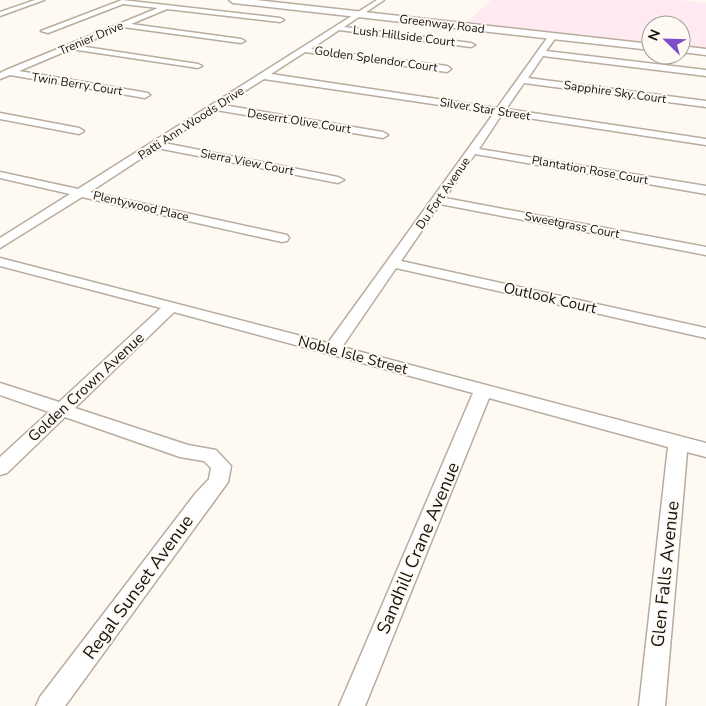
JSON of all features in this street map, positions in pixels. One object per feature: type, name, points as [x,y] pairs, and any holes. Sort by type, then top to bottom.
[{"type":"street","points":[[2,12],[41,0]]},
{"type":"street","name":"Trenier Drive","points":[[0,76],[182,0]]},
{"type":"street","name":"Greenway Road","points":[[233,0],[641,46]]},
{"type":"street","name":"Patti Ann Woods Drive","points":[[0,244],[381,0]]},
{"type":"street","points":[[45,31],[122,2],[280,20]]},
{"type":"street","points":[[122,25],[241,41]]},
{"type":"street","name":"Lush Hillside Court","points":[[338,28],[471,45]]},
{"type":"street","name":"Du Fort Avenue","points":[[332,349],[553,36]]},
{"type":"street","points":[[70,47],[198,66]]},
{"type":"street","name":"Golden Splendor Court","points":[[304,50],[447,69]]},
{"type":"street","points":[[691,52],[706,54]]},
{"type":"street","points":[[542,53],[706,73]]},
{"type":"street","name":"Twin Berry Court","points":[[9,72],[145,95]]},
{"type":"street","name":"Silver Star Street","points":[[264,76],[706,142]]},
{"type":"street","name":"Sapphire Sky Court","points":[[523,80],[706,104]]},
{"type":"street","name":"Deserrt Olive Court","points":[[215,107],[383,135]]},
{"type":"street","points":[[0,116],[79,131]]},
{"type":"street","name":"Sierra View Court","points":[[156,145],[338,180]]},
{"type":"street","name":"Plantation Rose Court","points":[[473,151],[706,190]]},
{"type":"street","name":"Plentywood Place","points":[[0,175],[282,238]]},
{"type":"street","name":"Sweetgrass Court","points":[[438,200],[706,251]]},
{"type":"street","name":"Noble Isle Street","points":[[0,262],[172,306],[706,450]]},
{"type":"street","name":"Outlook Court","points":[[393,263],[706,333]]},
{"type":"street","name":"Golden Crown Avenue","points":[[0,468],[172,306]]},
{"type":"street","points":[[0,389],[186,452],[209,455],[221,466]]},
{"type":"street","name":"Sandhill Crane Avenue","points":[[352,706],[483,390]]},
{"type":"street","name":"Glen Falls Avenue","points":[[652,706],[678,443]]},
{"type":"street","name":"Regal Sunset Avenue","points":[[49,706],[202,500],[218,482],[221,466]]},
{"type":"shaded area","points":[[491,0],[679,0],[706,3],[706,49],[691,47],[691,15],[641,15],[641,42],[466,23]]}]
